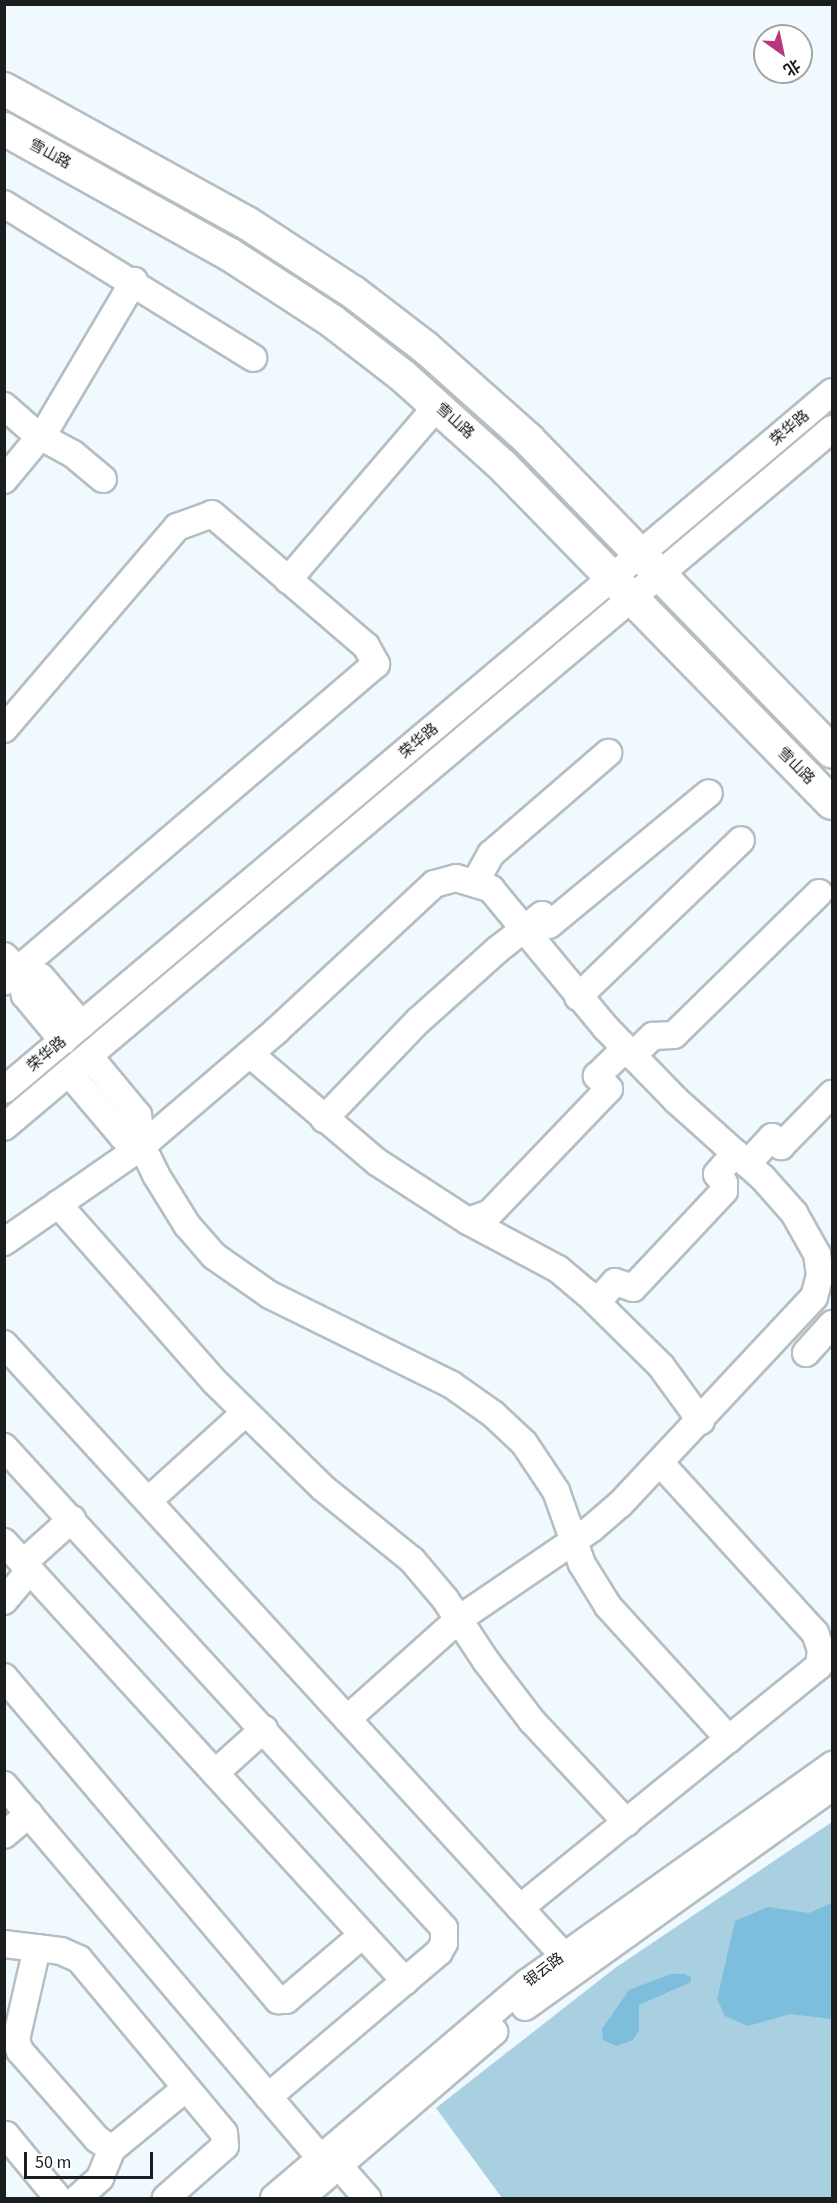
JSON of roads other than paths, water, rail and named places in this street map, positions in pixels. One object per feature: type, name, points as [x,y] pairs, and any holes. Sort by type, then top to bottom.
[{"type":"main road","points":[[4,89],[201,196],[353,292],[495,408],[832,752]]},
{"type":"main road","name":"雪山路","points":[[4,129],[281,287],[368,348],[438,405],[622,588],[832,803]]},
{"type":"street","points":[[4,204],[134,281],[253,358]]},
{"type":"street","points":[[4,480],[40,436],[134,281]]},
{"type":"street","name":"荣华路","points":[[650,565],[832,392]]},
{"type":"street","points":[[288,580],[438,405]]},
{"type":"street","points":[[4,406],[40,436],[73,454],[103,479]]},
{"type":"street","name":"荣华路","points":[[4,1090],[650,565],[832,429]]},
{"type":"street","points":[[4,729],[177,527],[212,514],[366,646],[376,664],[9,969]]},
{"type":"street","name":"荣华路","points":[[4,1127],[69,1073],[622,588]]},
{"type":"street","points":[[476,881],[491,854],[608,753]]},
{"type":"street","points":[[324,1119],[444,996],[542,915],[549,925],[710,793]]},
{"type":"street","points":[[578,997],[741,840]]},
{"type":"street","points":[[4,1242],[142,1146],[250,1054],[434,884],[456,878],[476,881],[491,889],[578,997],[629,1052],[741,1158],[794,1213],[809,1236],[819,1264],[818,1286],[814,1297],[661,1464],[574,1541],[459,1619],[347,1719]]},
{"type":"street","points":[[468,1221],[490,1213],[609,1089],[597,1077],[653,1036],[674,1035],[819,893]]},
{"type":"street","points":[[9,969],[41,977],[72,1033]]},
{"type":"street","points":[[250,1054],[377,1162],[468,1221],[558,1269],[597,1302],[661,1366],[701,1420]]},
{"type":"street","points":[[88,1056],[138,1115],[142,1146],[187,1225],[231,1271],[270,1295],[430,1372],[509,1428],[547,1475],[564,1507],[582,1564],[608,1606],[729,1739]]},
{"type":"street","points":[[69,1073],[123,1137],[142,1146]]},
{"type":"street","points":[[597,1302],[615,1282],[625,1288],[633,1288],[723,1191],[724,1183],[717,1174],[772,1137],[781,1146],[832,1094]]},
{"type":"street","points":[[58,1204],[245,1413],[322,1488],[394,1542],[430,1580],[525,1713],[627,1823]]},
{"type":"street","points":[[806,1353],[832,1324]]},
{"type":"street","points":[[4,1344],[563,1955]]},
{"type":"street","points":[[148,1501],[245,1413]]},
{"type":"street","points":[[4,1447],[441,1924],[445,1938],[439,1952],[268,2097]]},
{"type":"street","points":[[520,1908],[819,1666],[819,1641],[661,1464]]},
{"type":"street","points":[[4,1601],[27,1567],[72,1519]]},
{"type":"street","points":[[4,1542],[405,1981]]},
{"type":"street","points":[[4,1677],[278,2000],[286,2000],[362,1935]]},
{"type":"street","points":[[215,1773],[264,1729]]},
{"type":"street","name":"银云路","points":[[302,2199],[330,2162],[470,2028],[563,1955],[832,1765]]},
{"type":"street","points":[[4,1785],[268,2097],[367,2199]]},
{"type":"street","name":"银云路","points":[[274,2199],[330,2162],[539,1996],[832,1787]]},
{"type":"street","points":[[4,1835],[29,1814]]},
{"type":"street","points":[[4,1944],[61,1951],[79,1959],[224,2133],[225,2146],[166,2199]]},
{"type":"street","points":[[37,1948],[16,2040],[20,2051],[97,2139],[112,2149]]},
{"type":"street","points":[[78,2199],[100,2178],[112,2149],[186,2088]]},
{"type":"street","points":[[6,2135],[58,2199]]}]
